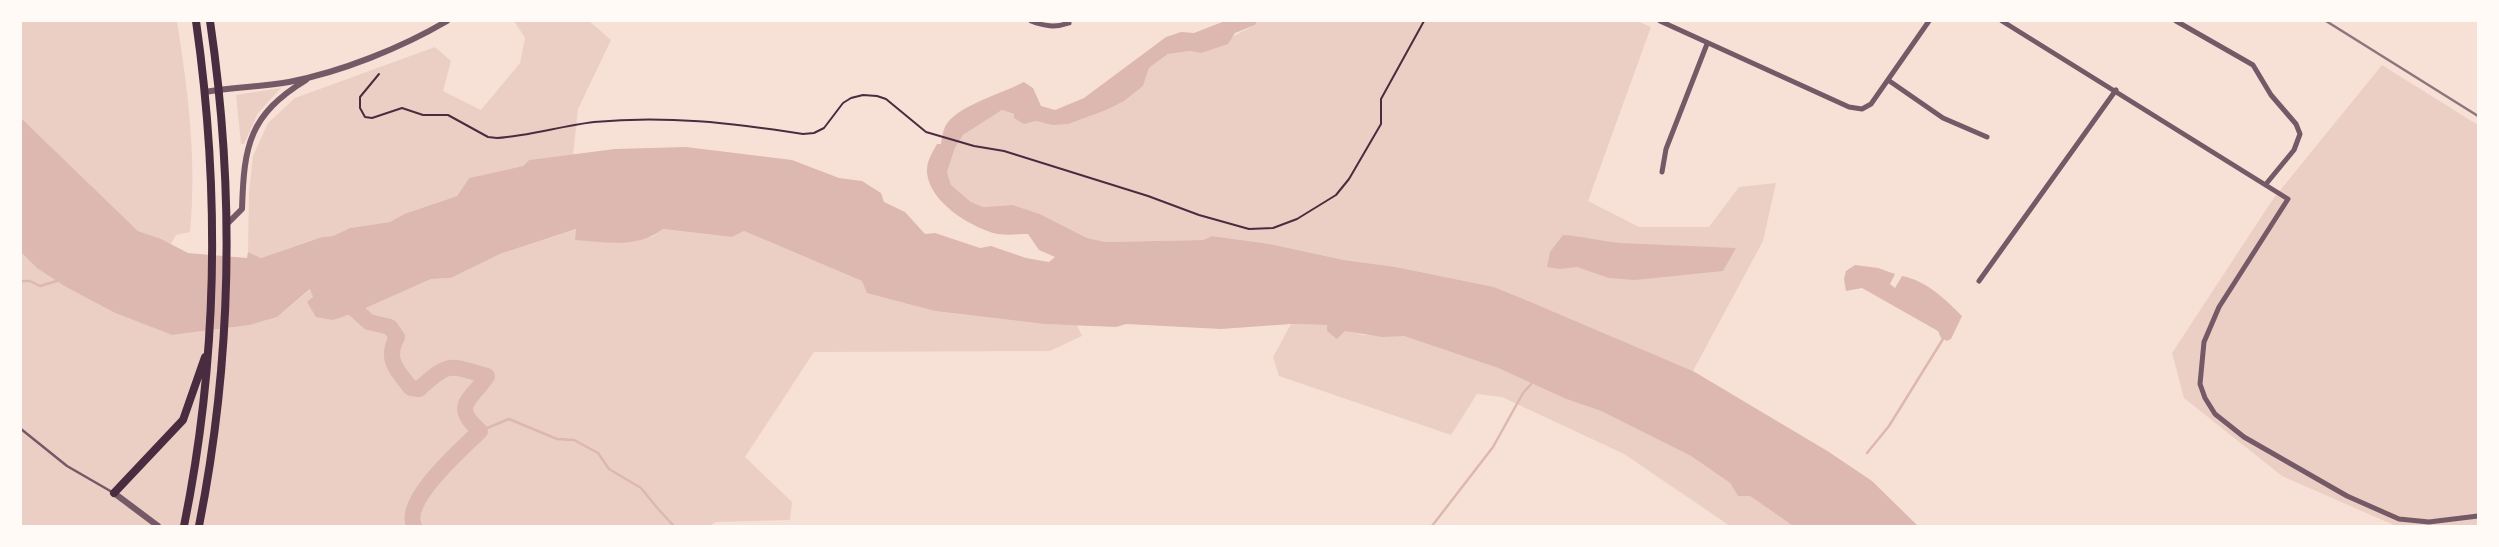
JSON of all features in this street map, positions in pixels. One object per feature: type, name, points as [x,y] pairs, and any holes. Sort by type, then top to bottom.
[{"type":"highway","points":[[184,526],[198,446],[206,382],[213,222],[205,92],[196,21]]},
{"type":"highway","points":[[199,526],[211,461],[221,383],[228,223],[220,90],[210,21]]},
{"type":"highway","points":[[114,493],[183,420],[209,345]]},
{"type":"street","points":[[205,92],[274,84],[311,77],[394,47],[447,21]]},
{"type":"street","points":[[1031,21],[1044,26],[1061,26],[1068,22]]},
{"type":"street","points":[[1660,21],[1830,99],[1849,107],[1862,109],[1871,104],[1929,21]]},
{"type":"street","points":[[2002,21],[2116,90],[2288,199],[2219,307],[2204,342],[2200,384],[2204,398],[2215,414],[2244,437],[2347,496],[2399,518],[2429,522],[2478,516]]},
{"type":"street","points":[[2176,21],[2253,65],[2271,95],[2296,124],[2300,134],[2294,150],[2266,184]]},
{"type":"street","points":[[1662,172],[1666,149],[1708,44]]},
{"type":"street","points":[[228,223],[242,209],[243,175],[248,146],[257,124],[278,99],[311,77]]},
{"type":"street","points":[[1888,80],[1943,118],[1987,137]]},
{"type":"street","points":[[1979,281],[2116,90]]},
{"type":"street","points":[[114,493],[158,526]]},
{"type":"lane","points":[[21,429],[67,466],[114,493]]},
{"type":"path","points":[[379,74],[360,96],[360,108],[365,117],[372,118],[402,108],[422,114],[448,115],[488,137],[496,138],[594,122],[658,119],[706,120],[803,134],[814,133],[824,128],[842,103],[863,95],[886,99],[926,132],[967,144],[1004,151],[1215,220],[1249,229],[1273,228],[1297,219],[1336,195],[1349,179],[1381,124],[1380,99],[1424,21]]},
{"type":"shaded area","points":[[21,21],[177,21],[185,74],[192,152],[190,232],[176,235],[171,244],[138,231],[21,118]]},
{"type":"shaded area","points":[[514,21],[589,21],[611,40],[578,109],[573,155],[529,160],[523,166],[469,178],[457,196],[404,214],[390,222],[350,228],[333,236],[322,237],[261,258],[248,252],[249,192],[253,156],[268,123],[295,98],[435,47],[451,61],[443,91],[481,110],[520,63],[525,38]]},
{"type":"shaded area","points":[[1225,21],[1257,21],[1255,25],[1235,33],[1228,44],[1201,53],[1190,51],[1168,54],[1149,68],[1143,86],[1124,101],[1106,110],[1068,124],[1053,125],[1035,121],[1024,124],[1014,118],[1014,114],[1002,110],[963,135],[955,148],[947,172],[951,185],[971,202],[983,207],[1013,205],[1040,214],[1087,238],[1105,242],[1203,240],[1212,236],[1270,244],[1344,260],[1396,267],[1494,287],[1693,371],[1829,452],[1872,481],[1918,526],[1793,526],[1750,496],[1738,496],[1730,483],[1691,456],[1601,411],[1566,399],[1498,368],[1404,336],[1382,337],[1345,331],[1337,339],[1327,331],[1327,325],[1291,324],[1221,329],[1126,324],[1116,327],[1044,324],[935,311],[867,293],[862,281],[744,231],[732,237],[663,229],[653,235],[632,242],[610,243],[575,240],[576,229],[500,254],[451,278],[431,279],[359,311],[333,320],[316,317],[307,302],[313,297],[310,289],[277,317],[250,325],[172,335],[115,313],[66,287],[37,268],[21,252],[21,118],[138,231],[161,239],[188,253],[247,258],[248,252],[261,258],[322,237],[333,236],[350,228],[390,222],[404,214],[457,196],[469,178],[523,166],[529,160],[615,149],[686,147],[792,160],[839,178],[862,181],[881,193],[884,202],[905,212],[925,234],[935,233],[980,248],[991,246],[1026,258],[1049,262],[1055,257],[1039,250],[1028,234],[1001,234],[983,229],[952,211],[935,193],[930,184],[927,165],[937,144],[941,144],[946,125],[952,118],[970,106],[1024,82],[1033,88],[1041,106],[1055,110],[1084,98],[1166,37],[1181,32],[1194,33]]},
{"type":"shaded area","points":[[1257,21],[1637,21],[1651,27],[1588,201],[1639,227],[1709,227],[1739,187],[1776,183],[1763,241],[1693,371],[1494,287],[1396,267],[1344,260],[1270,244],[1212,236],[1203,240],[1105,242],[1087,238],[1040,214],[1013,205],[983,207],[971,202],[951,185],[947,172],[955,148],[963,135],[1002,110],[1041,123],[1106,110],[1143,86],[1149,68],[1168,54],[1190,51],[1201,53],[1255,25]]},
{"type":"shaded area","points":[[2382,65],[2478,125],[2478,526],[2396,526],[2282,476],[2184,398],[2172,353],[2273,199]]},
{"type":"shaded area","points":[[281,88],[258,113],[244,144],[241,144],[236,95]]},
{"type":"shaded area","points":[[577,229],[575,240],[652,237],[663,229],[732,237],[744,231],[862,281],[902,301],[935,311],[1044,324],[1077,325],[1082,336],[1050,351],[814,352],[745,457],[792,502],[790,520],[716,522],[710,526],[21,526],[21,252],[66,287],[115,313],[172,335],[250,325],[277,317],[311,289],[313,297],[359,311],[431,279],[451,278],[500,254]]},
{"type":"shaded area","points":[[1563,235],[1619,243],[1736,248],[1723,271],[1635,280],[1609,278],[1577,267],[1560,269],[1547,267],[1550,252]]},
{"type":"shaded area","points":[[1855,265],[1878,268],[1895,274],[1890,284],[1895,288],[1902,276],[1920,282],[1935,292],[1962,316],[1951,339],[1947,341],[1941,338],[1938,331],[1862,288],[1846,291],[1844,279],[1846,271]]},
{"type":"shaded area","points":[[1291,324],[1327,325],[1363,335],[1404,336],[1498,368],[1566,399],[1601,411],[1691,456],[1730,483],[1738,496],[1750,496],[1793,526],[1730,526],[1624,454],[1502,397],[1477,394],[1451,435],[1279,376],[1273,357]]},
{"type":"waterway","points":[[21,281],[30,281],[40,286],[60,280]]},
{"type":"waterway","points":[[341,297],[369,322],[390,327],[397,337],[392,352],[394,364],[411,388],[419,389],[437,374],[450,368],[465,369],[487,376],[470,397],[465,408],[466,415],[480,431],[448,462],[425,489],[413,515],[414,526]]},
{"type":"waterway","points":[[1867,453],[1889,426],[1943,339]]},
{"type":"waterway","points":[[1432,526],[1493,447],[1523,393],[1533,382]]},
{"type":"waterway","points":[[480,431],[509,419],[557,439],[574,440],[598,453],[609,469],[641,488],[674,526]]},
{"type":"railway","points":[[2326,21],[2478,116]]}]
